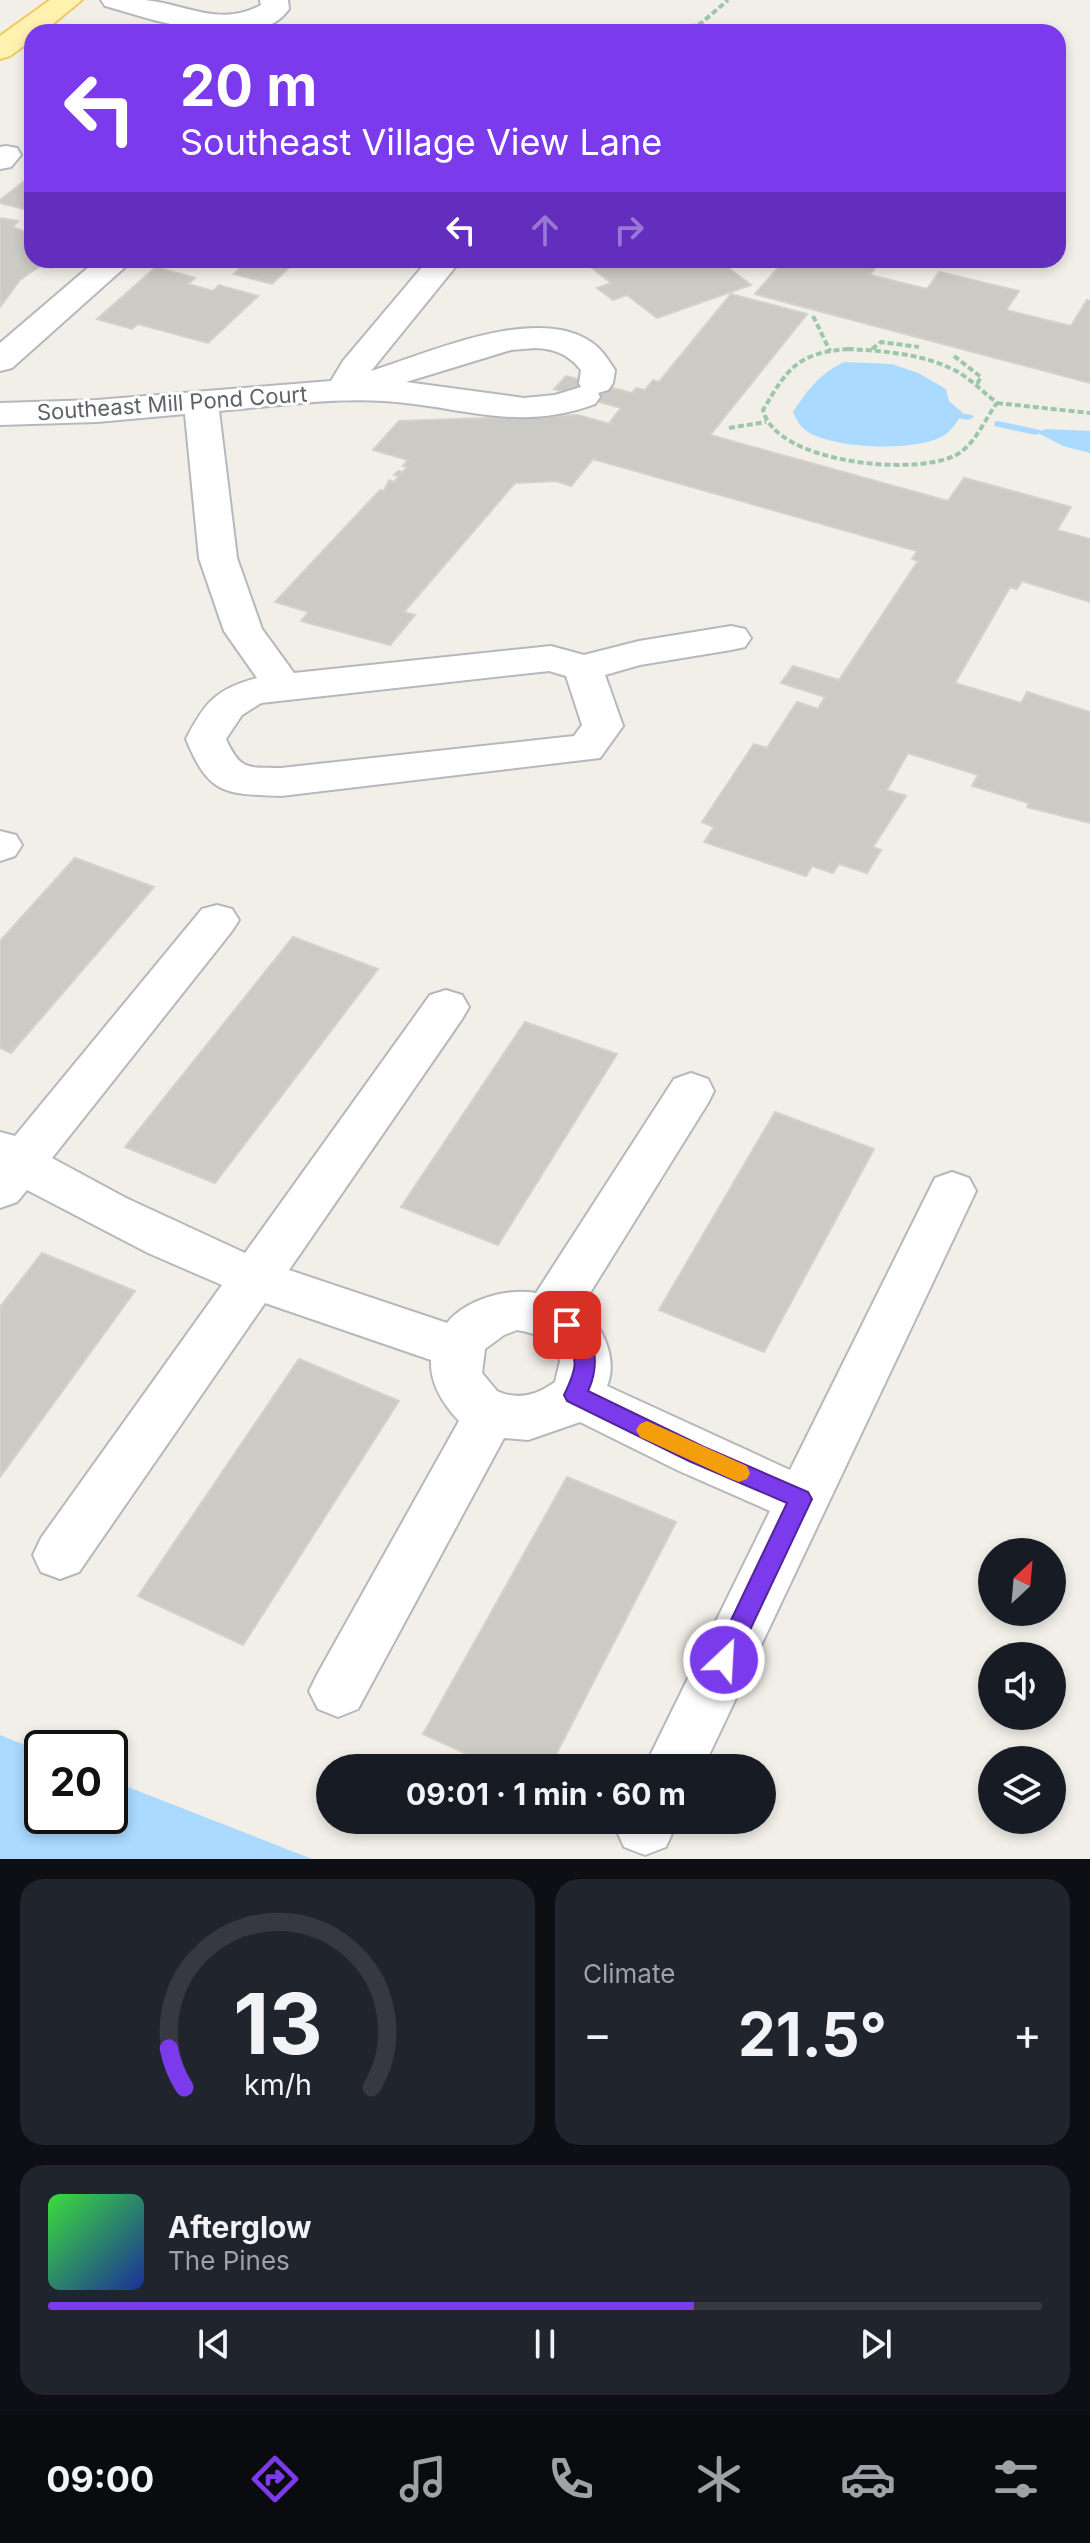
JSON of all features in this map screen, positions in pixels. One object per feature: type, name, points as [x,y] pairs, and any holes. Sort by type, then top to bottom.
[{"type":"main road","points":[[35,24],[68,0]]},
{"type":"main road","points":[[0,50],[24,32]]},
{"type":"street","points":[[115,0],[224,24]]},
{"type":"street","points":[[242,24],[262,18],[275,9],[274,0]]},
{"type":"street","points":[[0,361],[108,268]]},
{"type":"street","points":[[344,390],[355,368],[438,268]]},
{"type":"street","points":[[531,338],[572,342],[583,349],[598,370],[589,390],[545,410],[504,409],[404,392],[344,390],[508,340],[531,338]]},
{"type":"street","name":"Southeast Mill Pond Court","points":[[0,414],[97,411],[344,390]]},
{"type":"street","points":[[201,403],[218,558],[243,631],[284,687]]},
{"type":"street","points":[[583,668],[603,726],[586,748],[281,782],[232,780],[217,768],[206,739],[219,712],[250,691],[551,658],[583,668],[639,653],[731,638]]},
{"type":"street","points":[[217,920],[7,1167],[255,1278],[384,1326],[459,1348]]},
{"type":"street","points":[[60,1555],[446,1007]]},
{"type":"street","points":[[549,1315],[691,1091]]},
{"type":"street","points":[[680,1754],[800,1499],[952,1191]]},
{"type":"street","points":[[517,1310],[549,1315],[567,1325],[584,1349],[587,1368],[575,1395],[560,1407],[531,1417],[510,1417],[491,1412],[474,1401],[462,1388],[455,1364],[459,1348],[476,1324],[517,1310]]},
{"type":"street","points":[[575,1395],[696,1454],[800,1499]]},
{"type":"street","points":[[338,1691],[491,1412]]},
{"type":"path","points":[[700,24],[728,0]]},
{"type":"path","points":[[813,316],[830,352]]},
{"type":"path","points":[[872,349],[881,342],[919,347]]},
{"type":"path","points":[[997,403],[971,442],[955,456],[923,464],[852,460],[828,455],[774,432],[766,422],[763,410],[794,363],[830,352],[872,349],[910,355],[955,370],[997,403],[1090,413]]},
{"type":"path","points":[[954,356],[981,377],[976,386]]},
{"type":"path","points":[[729,428],[766,422]]},
{"type":"water","points":[[844,362],[892,364],[918,373],[946,389],[949,401],[962,412],[961,415],[943,436],[914,445],[855,445],[821,438],[803,428],[793,412],[815,383]]},
{"type":"water","points":[[1047,429],[1090,431],[1090,453],[1063,446],[1036,432]]},
{"type":"water","points":[[0,1735],[24,1745],[24,1834],[128,1834],[128,1787],[312,1859],[0,1859]]},
{"type":"building","points":[[24,181],[24,209],[0,203]]},
{"type":"building","points":[[0,218],[18,221],[13,227],[24,232],[24,268],[37,268],[20,280],[0,307]]},
{"type":"building","points":[[155,268],[195,278],[188,284],[213,291],[219,285],[258,296],[208,343],[138,324],[132,329],[97,319]]},
{"type":"building","points":[[240,268],[289,268],[272,284],[234,274]]},
{"type":"building","points":[[592,268],[729,268],[751,285],[657,318],[627,295],[613,300],[597,288],[611,283]]},
{"type":"building","points":[[778,268],[875,268],[870,275],[927,289],[939,272],[1019,291],[1006,310],[1071,326],[1087,300],[1090,301],[1090,383],[755,294]]},
{"type":"building","points":[[731,294],[807,314],[710,435],[948,501],[964,478],[1071,507],[1057,530],[1090,539],[1090,602],[1022,581],[1017,589],[1010,587],[955,683],[1021,703],[1027,692],[1090,712],[1090,823],[1027,807],[1029,803],[972,786],[978,775],[908,753],[887,790],[906,796],[873,847],[881,850],[867,873],[839,864],[833,873],[812,866],[806,876],[704,842],[714,827],[702,822],[754,744],[767,748],[797,702],[818,709],[825,697],[781,683],[793,666],[839,680],[918,561],[912,559],[917,551],[593,459],[571,486],[556,481],[515,483],[404,612],[415,615],[390,645],[301,621],[309,612],[275,602],[380,490],[384,491],[389,480],[394,482],[399,476],[394,475],[407,467],[403,466],[408,460],[373,450],[399,421],[578,415],[613,425],[610,422],[621,408],[554,389],[566,376],[632,393],[636,388],[645,390],[653,380],[659,382]]},
{"type":"building","points":[[75,858],[154,887],[11,1053],[0,1048],[0,941]]},
{"type":"building","points":[[293,937],[378,969],[215,1183],[125,1147]]},
{"type":"building","points":[[525,1022],[617,1054],[498,1245],[401,1207]]},
{"type":"building","points":[[775,1112],[874,1149],[764,1352],[659,1310]]},
{"type":"building","points":[[42,1253],[135,1291],[0,1477],[0,1307]]},
{"type":"building","points":[[299,1359],[399,1401],[243,1645],[138,1596]]},
{"type":"building","points":[[567,1477],[676,1522],[556,1754],[467,1754],[423,1734]]},
{"type":"waterway","points":[[961,416],[968,417]]},
{"type":"waterway","points":[[998,424],[1036,432]]},
{"type":"slow traffic","points":[[647,1430],[739,1473]]},
{"type":"route","points":[[567,1325],[580,1340],[586,1359],[587,1368],[575,1395],[696,1454],[800,1499],[724,1660]]}]
